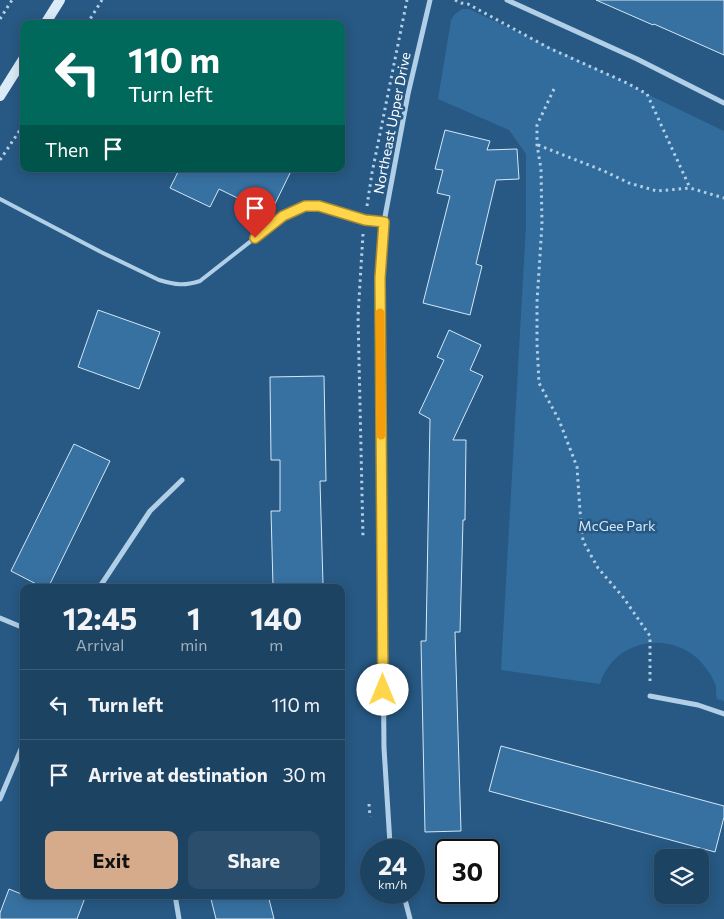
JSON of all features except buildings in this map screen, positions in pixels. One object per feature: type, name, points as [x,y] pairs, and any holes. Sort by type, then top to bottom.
[{"type":"main road","points":[[48,20],[60,0]]},
{"type":"main road","points":[[0,96],[20,64]]},
{"type":"street","name":"Northeast Upper Drive","points":[[390,839],[384,738],[380,278],[384,222],[408,94],[430,0]]},
{"type":"street","points":[[507,0],[637,59],[724,103]]},
{"type":"street","points":[[101,584],[150,511],[182,480]]},
{"type":"street","points":[[0,618],[20,626]]},
{"type":"street","points":[[650,696],[698,705],[724,714]]},
{"type":"street","points":[[0,799],[20,752]]},
{"type":"street","points":[[175,899],[178,919]]},
{"type":"street","points":[[406,904],[410,919]]},
{"type":"lane","points":[[0,199],[159,280],[186,285],[200,281],[283,216],[305,206],[319,206],[365,220],[384,222]]},
{"type":"path","points":[[0,19],[12,0]]},
{"type":"path","points":[[90,20],[102,0]]},
{"type":"path","points":[[455,0],[468,4],[549,48],[627,83],[646,94],[690,188]]},
{"type":"path","points":[[554,89],[537,125],[537,145],[541,169],[542,224],[537,302],[539,383],[559,420],[577,467],[583,541],[598,568],[623,597],[650,636],[650,696]]},
{"type":"path","points":[[0,160],[20,130]]},
{"type":"path","points":[[537,145],[604,171],[629,183],[657,191],[690,188],[724,198]]},
{"type":"green space","name":"McGee Park","points":[[462,9],[469,9],[724,131],[724,701],[717,699],[713,679],[700,661],[684,649],[670,644],[655,643],[641,645],[628,650],[616,658],[600,684],[501,670],[526,226],[526,154],[509,130],[438,99],[451,20]]},
{"type":"slow traffic","points":[[380,313],[381,435]]},
{"type":"route","points":[[255,238],[283,216],[296,209],[312,205],[326,207],[365,220],[384,222],[380,278],[383,690]]}]
